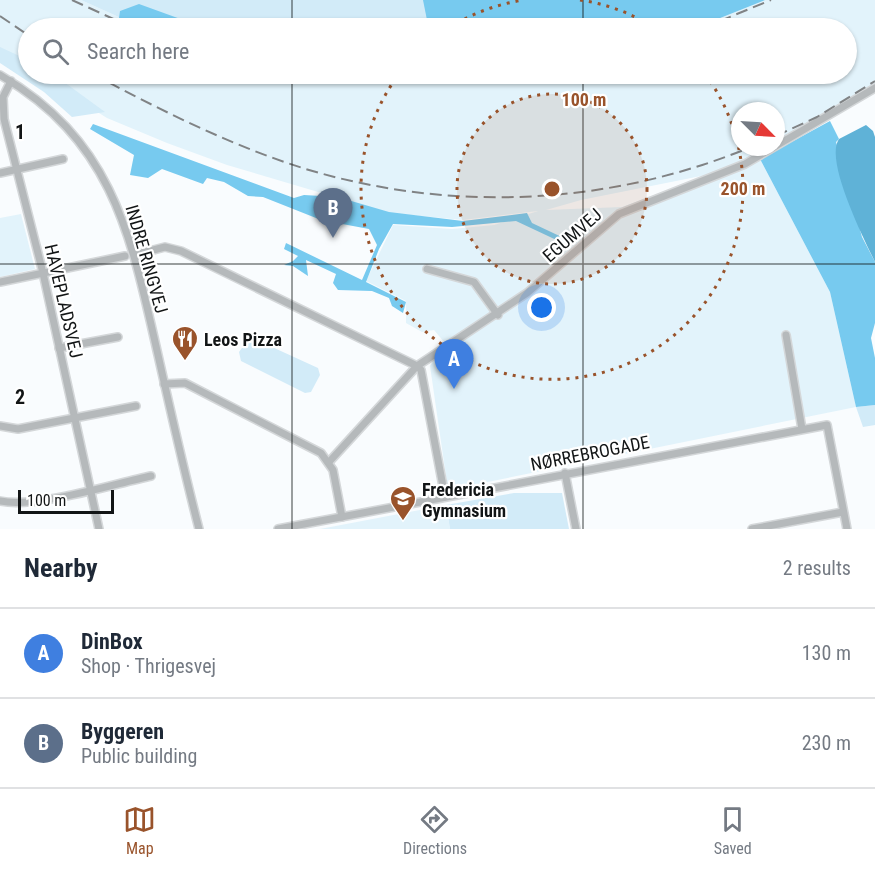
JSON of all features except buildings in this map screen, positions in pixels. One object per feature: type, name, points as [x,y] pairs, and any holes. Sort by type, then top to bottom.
[{"type":"street","name":"INDRE RINGVEJ","points":[[0,75],[46,108],[87,151],[111,191],[134,255],[199,529]]},
{"type":"street","name":"HAVEPLADSVEJ","points":[[11,81],[3,97],[3,108],[43,273],[99,529]]},
{"type":"street","name":"EGUMVEJ","points":[[329,462],[417,366],[498,315],[549,275],[619,214],[745,164],[875,88]]},
{"type":"street","points":[[0,172],[63,159]]},
{"type":"street","points":[[134,255],[165,247],[181,251],[417,366],[421,370],[445,497]]},
{"type":"street","points":[[0,282],[125,256]]},
{"type":"street","points":[[428,269],[474,282],[498,315]]},
{"type":"street","points":[[786,335],[802,429]]},
{"type":"street","points":[[59,348],[118,337]]},
{"type":"street","points":[[164,384],[185,383],[314,448],[329,462],[342,517]]},
{"type":"street","points":[[0,426],[18,429],[136,406]]},
{"type":"street","name":"NØRREBROGADE","points":[[278,529],[827,425],[843,512]]},
{"type":"street","points":[[565,473],[576,529]]},
{"type":"street","points":[[0,501],[12,504],[34,502],[151,476]]},
{"type":"street","points":[[752,529],[843,512],[847,529]]},
{"type":"shaded area","points":[[0,0],[81,0],[121,18],[18,18],[18,61],[0,49]]},
{"type":"shaded area","points":[[81,0],[765,0],[720,18],[121,18]]},
{"type":"shaded area","points":[[423,0],[765,0],[720,18],[427,18]]},
{"type":"shaded area","points":[[765,0],[875,0],[875,84],[785,136],[785,102],[731,102],[731,156],[756,156],[760,159],[830,292],[856,407],[448,490],[430,366],[444,342],[434,330],[422,332],[406,323],[406,301],[366,281],[393,225],[452,229],[494,225],[538,211],[463,220],[389,213],[227,165],[107,118],[52,84],[857,84],[857,18],[720,18]],"holes":[[[711,174],[622,207],[546,210],[581,200]]]},
{"type":"shaded area","points":[[139,4],[178,18],[119,18],[120,11]]},
{"type":"shaded area","points":[[0,47],[18,55],[18,75],[0,63]]},
{"type":"shaded area","points":[[32,84],[67,84],[105,112],[72,117]]},
{"type":"shaded area","points":[[830,121],[839,139],[836,142],[862,237],[875,262],[875,323],[871,338],[875,358],[875,405],[856,407],[830,292],[760,159],[766,156],[785,156],[785,145]]},
{"type":"shaded area","points":[[93,124],[294,198],[304,195],[321,196],[324,193],[389,212],[463,221],[527,213],[532,223],[568,240],[565,244],[516,221],[452,227],[393,224],[379,249],[366,282],[406,302],[403,313],[392,306],[389,298],[372,291],[338,290],[333,283],[336,274],[306,260],[308,276],[293,266],[284,265],[298,256],[284,249],[286,243],[362,280],[377,245],[369,229],[321,220],[263,197],[248,196],[224,182],[207,178],[203,184],[162,169],[148,178],[130,175],[134,155],[90,129]]},
{"type":"shaded area","points":[[866,125],[873,131],[875,137],[875,262],[847,200],[837,164],[836,149],[839,139]]},
{"type":"shaded area","points":[[21,214],[35,269],[0,277],[0,218]]},
{"type":"shaded area","points":[[250,337],[318,368],[320,375],[311,392],[305,393],[241,361],[239,352]]},
{"type":"shaded area","points":[[875,405],[875,425],[863,427],[856,407]]},
{"type":"shaded area","points":[[514,493],[562,493],[569,529],[450,529],[446,505]]},
{"type":"shaded area","name":"Fredericia Gymnasium","points":[[446,505],[450,529],[320,529]]},
{"type":"railway","points":[[72,0],[111,18]]},
{"type":"railway","points":[[727,18],[771,0]]},
{"type":"railway","points":[[0,16],[18,28]]},
{"type":"railway","points":[[785,132],[817,117],[875,81]]},
{"type":"railway","points":[[112,84],[199,127],[281,161],[364,184],[420,193],[476,197],[532,196],[588,191],[643,181],[731,154]]},
{"type":"place","name":"Byggeren","points":[[333,238]]},
{"type":"place","name":"Leos Pizza","points":[[185,362]]},
{"type":"place","name":"DinBox","points":[[454,389]]},
{"type":"place","name":"Fredericia Gymnasium","points":[[403,522]]}]
